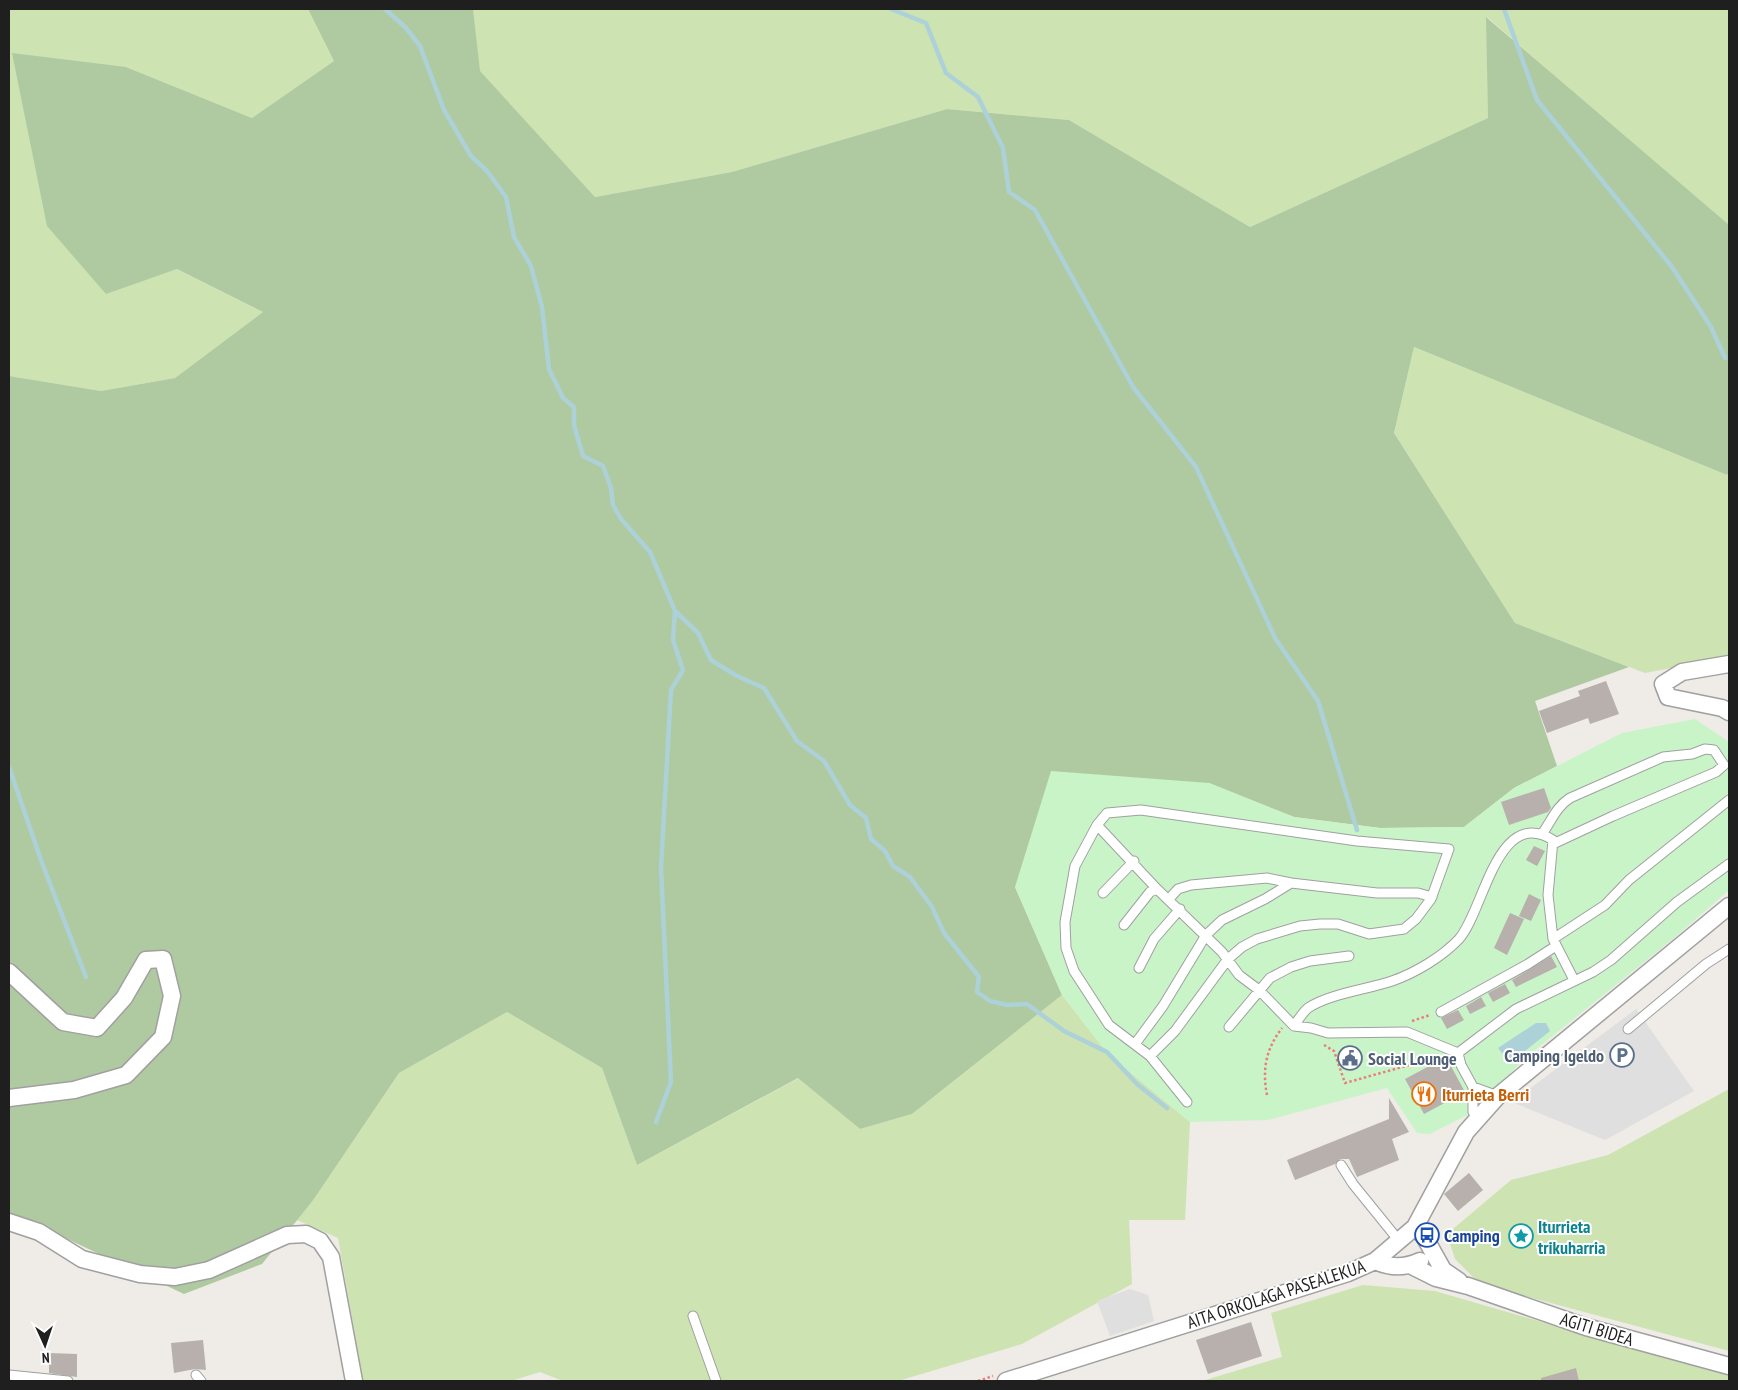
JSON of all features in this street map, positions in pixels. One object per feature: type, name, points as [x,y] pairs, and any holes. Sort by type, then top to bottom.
[{"type":"street","points":[[1729,664],[1682,672],[1663,684],[1668,697],[1722,708],[1729,712]]},
{"type":"street","name":"AITA ORKOLAGA PASEALEKUA","points":[[1006,1381],[1348,1273],[1375,1261],[1415,1228],[1455,1151],[1478,1117],[1498,1096],[1729,906]]},
{"type":"street","points":[[9,972],[62,1022],[97,1028],[124,998],[146,960],[163,959],[172,996],[163,1037],[126,1075],[74,1090],[9,1098]]},
{"type":"street","points":[[9,1222],[39,1232],[82,1259],[140,1274],[175,1277],[209,1270],[287,1235],[306,1234],[320,1241],[331,1257],[354,1381]]},
{"type":"street","name":"AGITI BIDEA","points":[[1415,1228],[1424,1236],[1443,1270],[1468,1286]]},
{"type":"street","name":"AGITI BIDEA","points":[[1375,1261],[1389,1267],[1410,1265],[1434,1254]]},
{"type":"street","name":"AGITI BIDEA","points":[[1410,1265],[1436,1278],[1468,1286],[1586,1327],[1729,1366]]},
{"type":"lane","points":[[1542,834],[1553,818],[1557,806],[1570,798],[1664,757],[1692,754],[1705,749],[1714,750],[1724,765],[1716,772],[1681,786],[1673,792],[1613,816],[1553,844]]},
{"type":"lane","points":[[1441,1012],[1528,964],[1554,942],[1605,905],[1629,880],[1729,800]]},
{"type":"lane","points":[[1150,1056],[1175,1031],[1228,959],[1242,947],[1257,939],[1300,926],[1338,924],[1369,934],[1404,929],[1416,919],[1432,897],[1449,849],[1357,841],[1141,810],[1107,813],[1098,825],[1075,866],[1065,922],[1066,948],[1074,971],[1109,1025],[1150,1056],[1187,1102]]},
{"type":"lane","points":[[1098,825],[1157,888],[1206,935],[1228,959],[1239,975],[1260,990],[1291,1023],[1328,1033],[1407,1032],[1458,1053]]},
{"type":"lane","points":[[1291,1023],[1308,1008],[1360,989],[1392,981],[1432,961],[1452,945],[1466,929],[1498,859],[1508,844],[1530,833],[1542,834],[1552,840],[1548,895],[1554,942],[1574,980]]},
{"type":"lane","points":[[1103,893],[1134,862]]},
{"type":"lane","points":[[1458,1053],[1516,1009],[1611,960],[1677,902],[1729,864]]},
{"type":"lane","points":[[1169,899],[1178,890],[1191,885],[1267,878],[1291,883],[1377,893],[1418,893],[1432,897]]},
{"type":"lane","points":[[1135,1044],[1163,1006],[1206,935],[1222,920],[1265,899],[1291,883]]},
{"type":"lane","points":[[1124,925],[1150,892],[1157,888]]},
{"type":"lane","points":[[1139,968],[1154,939],[1180,908]]},
{"type":"lane","points":[[1628,1029],[1706,964],[1729,949]]},
{"type":"lane","points":[[1229,1027],[1270,978],[1290,967],[1327,957],[1349,956]]},
{"type":"lane","points":[[1458,1053],[1461,1065],[1473,1087],[1473,1112],[1478,1117]]},
{"type":"lane","points":[[1473,1087],[1498,1096]]},
{"type":"lane","points":[[1341,1165],[1353,1184],[1400,1242]]},
{"type":"lane","points":[[693,1316],[716,1381]]},
{"type":"lane","points":[[9,1376],[68,1381]]},
{"type":"path","points":[[1267,1095],[1264,1062],[1271,1045],[1291,1023]]},
{"type":"path","points":[[1334,1050],[1345,1083],[1413,1064]]},
{"type":"green space","points":[[9,9],[308,9],[334,61],[252,118],[126,67],[106,293],[177,269],[263,312],[175,378],[101,391],[9,376]]},
{"type":"green space","points":[[308,9],[473,9],[480,71],[595,197],[732,172],[947,109],[1069,120],[1250,227],[1488,118],[1486,17],[1729,225],[1729,472],[1727,475],[1414,347],[1394,433],[1515,623],[1629,667],[1535,701],[1557,766],[1514,788],[1464,827],[1380,828],[1294,817],[1209,783],[1015,887],[1062,995],[912,1114],[860,1129],[798,1078],[637,1165],[602,1068],[507,1012],[399,1073],[314,1199],[262,1264],[184,1294],[42,1227],[9,1217],[9,376],[101,391],[175,378],[263,312],[177,269],[106,294],[47,226],[12,53],[126,67],[252,118],[334,61]]},
{"type":"green space","points":[[473,9],[1729,9],[1729,228],[1487,17],[1488,118],[1250,227],[1069,120],[947,109],[732,172],[595,197],[479,71]]},
{"type":"green space","points":[[1414,347],[1727,475],[1729,472],[1729,657],[1645,673],[1515,623],[1394,433]]},
{"type":"green space","points":[[1695,719],[1729,742],[1729,890],[1674,938],[1524,1059],[1473,1112],[1430,1134],[1417,1133],[1387,1088],[1268,1120],[1190,1122],[1108,1054],[1062,995],[1015,887],[1051,771],[1209,783],[1294,817],[1380,828],[1464,827],[1514,788],[1622,733]]},
{"type":"green space","points":[[1062,995],[1108,1054],[1190,1122],[1185,1220],[1129,1220],[1132,1284],[1022,1344],[898,1381],[563,1381],[540,1372],[511,1381],[363,1381],[338,1238],[297,1220],[314,1199],[399,1073],[507,1012],[602,1068],[637,1165],[799,1078],[860,1129],[912,1114]]},
{"type":"green space","points":[[1729,1089],[1729,1351],[1480,1284],[1455,1259],[1447,1234],[1511,1180],[1608,1155]]},
{"type":"green space","points":[[1363,1285],[1435,1291],[1583,1334],[1729,1371],[1729,1381],[1202,1381],[1282,1357],[1271,1313]]},
{"type":"shaded area","name":"Camping Igeldo","points":[[1636,1009],[1694,1091],[1605,1140],[1512,1102]]},
{"type":"shaded area","points":[[1130,1289],[1148,1295],[1154,1321],[1110,1336],[1097,1301]]},
{"type":"water","points":[[1536,1023],[1546,1023],[1550,1031],[1510,1063],[1498,1048]]},
{"type":"building","points":[[1606,681],[1619,714],[1590,724],[1588,718],[1547,733],[1539,711],[1580,696],[1578,691]]},
{"type":"building","points":[[1544,788],[1551,808],[1548,812],[1509,825],[1501,802]]},
{"type":"building","points":[[1534,846],[1545,851],[1537,866],[1526,860]]},
{"type":"building","points":[[1529,894],[1541,900],[1531,921],[1519,916]]},
{"type":"building","points":[[1510,913],[1524,919],[1507,955],[1494,948]]},
{"type":"building","points":[[1551,956],[1557,967],[1516,987],[1512,980]]},
{"type":"building","points":[[1505,984],[1510,993],[1493,1002],[1488,993]]},
{"type":"building","points":[[1481,997],[1486,1006],[1470,1014],[1466,1006]]},
{"type":"building","points":[[1458,1010],[1464,1020],[1447,1029],[1441,1018]]},
{"type":"building","points":[[1446,1057],[1465,1092],[1424,1114],[1405,1079]]},
{"type":"building","points":[[1389,1098],[1409,1132],[1392,1139],[1399,1160],[1357,1177],[1349,1159],[1340,1159],[1335,1164],[1295,1180],[1287,1160],[1389,1119]]},
{"type":"building","points":[[1469,1173],[1483,1190],[1458,1211],[1444,1194]]},
{"type":"building","points":[[1251,1322],[1262,1356],[1208,1374],[1196,1340]]},
{"type":"building","points":[[203,1340],[206,1370],[195,1369],[174,1373],[171,1343]]},
{"type":"building","points":[[49,1353],[77,1354],[77,1377],[49,1373]]},
{"type":"building","points":[[1576,1368],[1579,1381],[1541,1381],[1541,1378]]},
{"type":"waterway","points":[[385,9],[406,28],[420,46],[444,110],[471,156],[487,171],[506,197],[514,237],[531,266],[542,307],[549,369],[563,398],[574,407],[574,425],[583,456],[603,466],[611,488],[613,505],[621,519],[650,552],[675,611],[698,633],[711,660],[737,676],[764,688],[797,741],[824,761],[850,805],[866,818],[871,839],[885,851],[893,866],[910,877],[932,907],[944,933],[979,977],[977,992],[990,1001],[1007,1005],[1027,1004],[1064,1031],[1107,1052],[1137,1084],[1167,1108]]},
{"type":"waterway","points":[[891,9],[926,23],[946,73],[978,97],[1003,148],[1009,192],[1035,210],[1133,387],[1196,467],[1275,638],[1318,701],[1357,830]]},
{"type":"waterway","points":[[1504,9],[1537,100],[1672,267],[1711,327],[1725,358]]},
{"type":"waterway","points":[[656,1122],[671,1082],[661,868],[671,690],[683,670],[673,640],[675,611]]},
{"type":"waterway","points":[[9,767],[42,863],[86,977]]},
{"type":"place","name":"Camping Igeldo","points":[[1622,1055]]},
{"type":"place","name":"Social Lounge","points":[[1350,1058]]},
{"type":"place","name":"Iturrieta Berri","points":[[1424,1094]]},
{"type":"place","name":"Camping","points":[[1427,1235]]},
{"type":"place","name":"Iturrieta trikuharria","points":[[1521,1236]]}]
